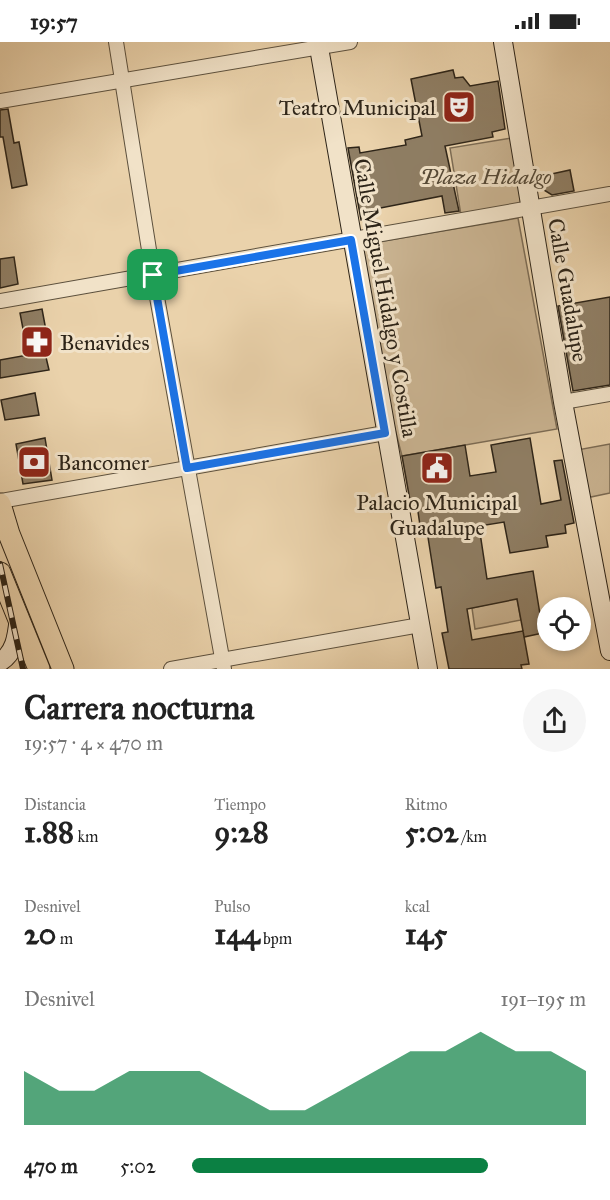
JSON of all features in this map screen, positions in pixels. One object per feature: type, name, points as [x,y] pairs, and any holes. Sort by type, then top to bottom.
[{"type":"main road","points":[[0,503],[9,534],[63,669]]},
{"type":"main road","points":[[0,573],[37,668]]},
{"type":"main road","points":[[37,668],[52,644]]},
{"type":"street","points":[[116,42],[153,275],[223,664]]},
{"type":"street","points":[[0,101],[319,45],[350,42]]},
{"type":"street","name":"Calle Guadalupe","points":[[503,42],[563,402],[605,594],[610,651]]},
{"type":"street","name":"Calle Miguel Hidalgo y Costilla","points":[[319,45],[351,240],[428,669]]},
{"type":"street","points":[[0,301],[610,194]]},
{"type":"street","points":[[563,402],[610,394]]},
{"type":"street","points":[[0,503],[385,433]]},
{"type":"street","points":[[0,663],[7,658],[15,644],[19,617]]},
{"type":"street","points":[[171,669],[223,664],[420,626]]},
{"type":"green space","name":"Plaza Hidalgo","points":[[511,138],[522,205],[461,215],[450,148]]},
{"type":"green space","points":[[518,218],[557,429],[402,456],[391,414],[360,245]]},
{"type":"green space","points":[[610,444],[610,493],[586,498],[577,450]]},
{"type":"green space","points":[[517,598],[521,620],[475,629],[472,608]]},
{"type":"building","points":[[453,70],[455,78],[463,77],[470,86],[498,81],[505,129],[492,132],[493,137],[445,146],[459,211],[445,213],[442,196],[370,210],[372,218],[361,220],[348,148],[359,147],[360,153],[406,145],[405,140],[422,136],[411,79]]},
{"type":"building","points":[[8,109],[14,143],[19,142],[27,185],[12,188],[3,137],[0,137],[0,110]]},
{"type":"building","points":[[570,170],[574,191],[552,195],[544,190],[542,176]]},
{"type":"building","points":[[14,257],[18,284],[0,288],[0,259]]},
{"type":"building","points":[[610,297],[610,385],[573,391],[558,306]]},
{"type":"building","points":[[42,309],[50,352],[45,353],[49,370],[0,378],[0,360],[28,355],[20,313]]},
{"type":"building","points":[[35,393],[39,415],[5,420],[1,400]]},
{"type":"building","name":"Bancomer","points":[[45,438],[52,480],[23,484],[16,444]]},
{"type":"building","points":[[530,438],[541,504],[561,500],[554,461],[562,460],[574,523],[565,525],[566,533],[546,536],[548,547],[510,553],[504,522],[479,526],[487,579],[533,571],[537,597],[537,634],[524,637],[529,664],[521,665],[522,669],[449,669],[442,633],[448,632],[441,587],[436,588],[427,531],[421,532],[417,505],[411,506],[402,456],[465,445],[470,476],[496,472],[491,445]],"holes":[[[517,599],[523,631],[472,640],[467,609]]]},
{"type":"railway","points":[[0,564],[23,669]]},
{"type":"place","name":"Teatro Municipal","points":[[459,107]]},
{"type":"place","name":"Benavides","points":[[37,342]]},
{"type":"place","name":"Bancomer","points":[[34,462]]},
{"type":"place","name":"Palacio Municipal Guadalupe","points":[[437,468]]},
{"type":"route","points":[[351,240],[385,433],[187,468],[153,275],[351,240]]}]
